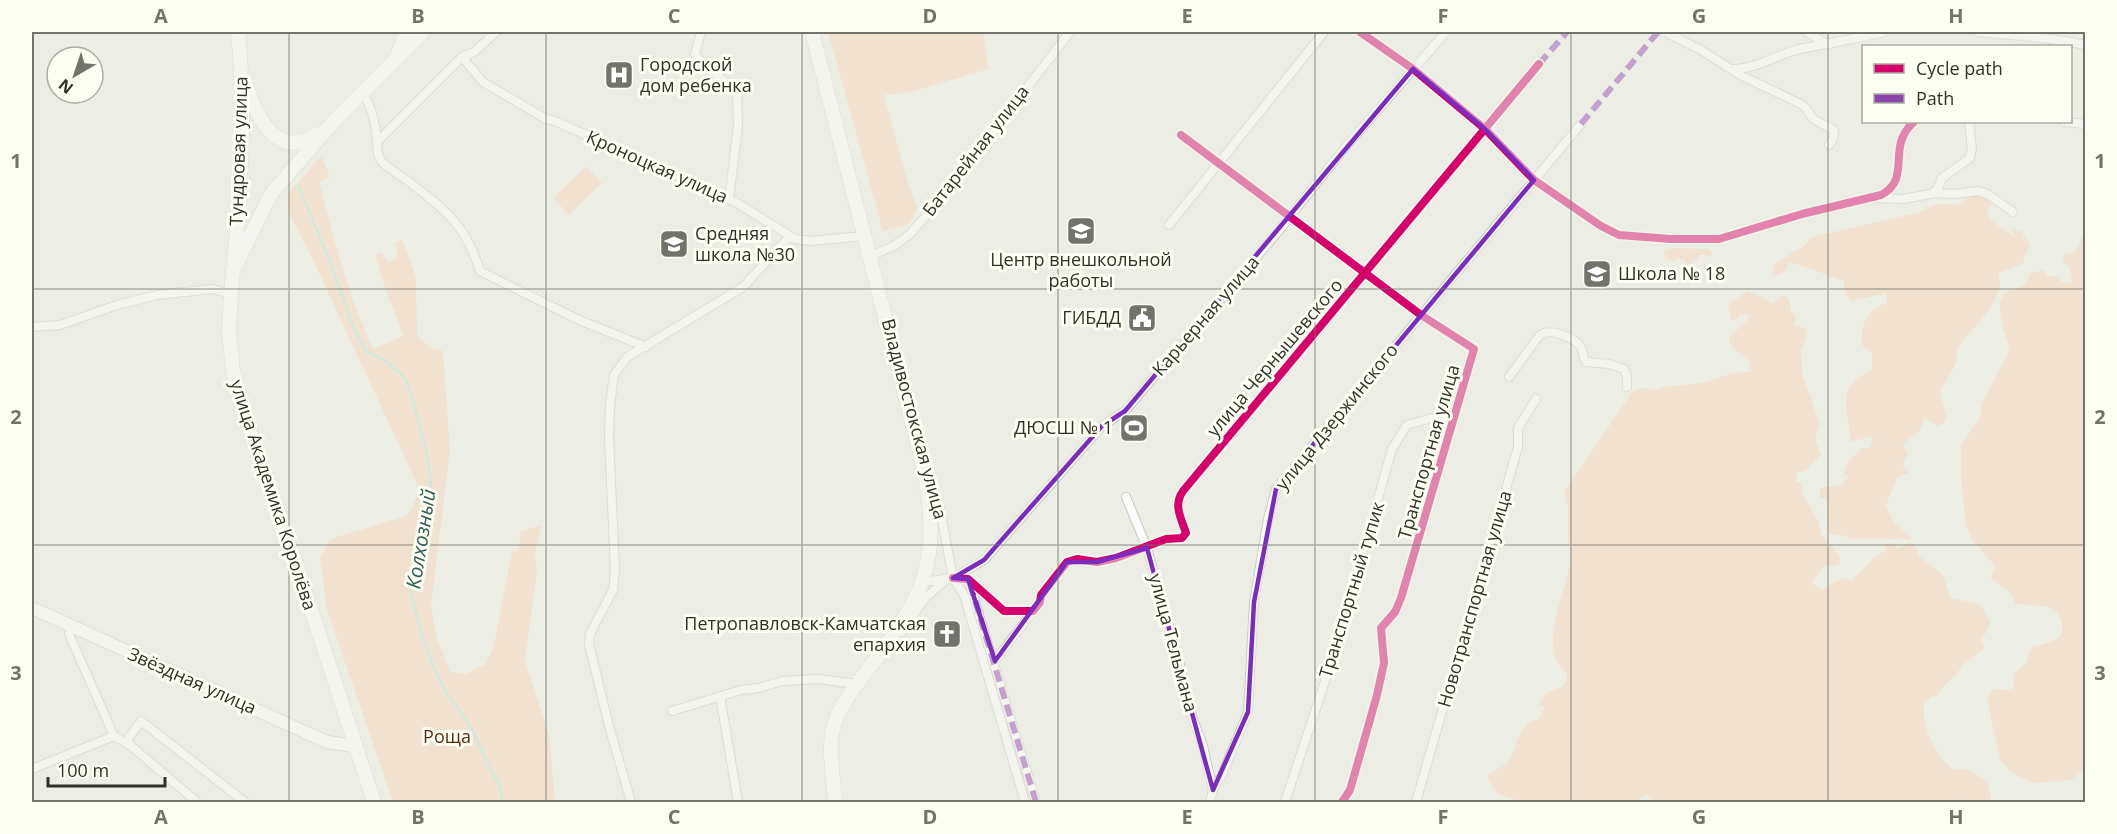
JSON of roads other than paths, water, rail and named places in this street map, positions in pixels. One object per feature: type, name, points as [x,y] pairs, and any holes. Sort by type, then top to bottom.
[{"type":"main road","name":"Тундровая улица","points":[[233,271],[241,182],[242,71],[237,32]]},
{"type":"main road","name":"улица Академика Королёва","points":[[374,802],[292,551],[244,414],[233,370],[229,332],[231,294],[233,271],[271,194],[333,122],[395,59],[417,32]]},
{"type":"main road","name":"Владивостокская улица","points":[[812,32],[923,465]]},
{"type":"main road","points":[[242,71],[253,108],[265,126],[278,137],[291,142],[303,142],[333,122]]},
{"type":"main road","points":[[835,802],[832,731],[840,710],[906,617],[922,582],[932,531],[931,510],[923,465]]},
{"type":"street","points":[[377,142],[462,57],[479,48],[496,32]]},
{"type":"street","points":[[701,32],[695,54],[704,65],[737,91],[738,126],[729,199]]},
{"type":"street","name":"Батарейная улица","points":[[870,256],[894,246],[910,234],[944,195],[1070,32]]},
{"type":"street","points":[[1169,225],[1324,32]]},
{"type":"street","points":[[1360,32],[1413,69],[1485,129],[1534,180],[1610,231],[1626,236],[1654,239],[1722,238],[1883,194],[1896,182],[1900,142],[1904,131],[1913,123]]},
{"type":"street","name":"Карьерная улица","points":[[884,648],[902,633],[925,598],[950,578],[984,560],[1102,426],[1125,411],[1291,216],[1347,145],[1446,32]]},
{"type":"street","points":[[1665,32],[1740,75],[1803,105],[1813,119],[1834,131],[1834,137],[1829,145]]},
{"type":"street","points":[[1807,32],[1829,45]]},
{"type":"street","points":[[1850,41],[1855,32]]},
{"type":"street","points":[[1733,69],[1750,68],[1800,49],[1850,41],[1884,32]]},
{"type":"street","points":[[1978,32],[2052,39],[2085,45]]},
{"type":"street","name":"Кроноцкая улица","points":[[462,57],[483,82],[546,119],[729,199],[749,209],[795,239],[810,241],[864,236]]},
{"type":"street","name":"улица Чернышевского","points":[[1147,548],[1166,539],[1182,538],[1186,533],[1177,506],[1178,498],[1183,491],[1539,64]]},
{"type":"street","points":[[362,93],[372,112],[377,154],[382,162],[447,212],[460,226],[474,251],[480,271],[579,320],[646,347]]},
{"type":"street","points":[[1931,194],[1938,188],[1942,178],[1970,158],[1972,148],[1969,123]]},
{"type":"street","name":"улица Дзержинского","points":[[1210,802],[1213,790],[1222,775],[1248,712],[1254,602],[1275,490],[1581,124]]},
{"type":"street","name":"Транспортная улица","points":[[1181,135],[1421,315],[1474,349],[1401,598],[1395,612],[1381,628],[1384,663],[1377,695],[1350,790],[1342,802]]},
{"type":"street","points":[[1865,199],[1908,198],[1931,194],[1983,191],[2013,212]]},
{"type":"street","points":[[631,802],[588,644],[590,634],[613,590],[615,570],[609,437],[614,375],[627,357],[743,287],[790,236]]},
{"type":"street","points":[[32,327],[60,325],[117,305],[157,295],[212,289],[231,294]]},
{"type":"street","points":[[1509,377],[1539,336],[1551,331],[1578,344],[1582,348],[1585,361],[1609,364],[1624,369],[1627,376],[1627,387]]},
{"type":"street","name":"Новотранспортная улица","points":[[1416,802],[1518,447],[1518,428],[1536,399]]},
{"type":"street","name":"Транспортный тупик","points":[[1285,802],[1337,645],[1392,449],[1407,425],[1454,415]]},
{"type":"street","name":"Владивостокская улица","points":[[923,465],[934,485],[938,499],[950,578],[964,596],[1025,802]]},
{"type":"street","name":"улица Тельмана","points":[[1126,497],[1147,548],[1193,719],[1203,746],[1213,790]]},
{"type":"street","points":[[995,661],[1067,562],[1077,559],[1097,562],[1147,548]]},
{"type":"street","points":[[950,578],[968,579],[1004,611],[1033,611]]},
{"type":"street","name":"Карьерная улица","points":[[922,582],[950,578]]},
{"type":"street","points":[[968,579],[995,661],[1001,690],[1036,802]]},
{"type":"street","name":"Звёздная улица","points":[[32,608],[327,742],[354,746]]},
{"type":"street","points":[[73,626],[69,634],[114,736],[130,745],[197,802]]},
{"type":"street","points":[[672,711],[741,690],[783,681],[818,679],[857,684]]},
{"type":"street","points":[[720,696],[738,802]]},
{"type":"street","points":[[125,743],[141,721],[245,802]]},
{"type":"street","points":[[32,769],[114,736]]},
{"type":"waterway","name":"Колхозный","points":[[298,185],[330,261],[354,329],[367,352],[386,361],[405,378],[412,398],[425,445],[431,481],[410,591],[435,670],[446,692],[469,724],[501,789],[502,802]]},
{"type":"place","name":"Городской дом ребенка","points":[[619,75]]},
{"type":"place","name":"Центр внешкольной работы","points":[[1081,231]]},
{"type":"place","name":"Средняя школа №30","points":[[674,244]]},
{"type":"place","name":"Школа № 18","points":[[1597,274]]},
{"type":"place","name":"ГИБДД","points":[[1142,318]]},
{"type":"place","name":"ДЮСШ № 1","points":[[1134,428]]},
{"type":"place","name":"Петропавловск-Камчатская епархия","points":[[947,634]]},
{"type":"park label","name":"Роща","points":[[447,737]]}]
